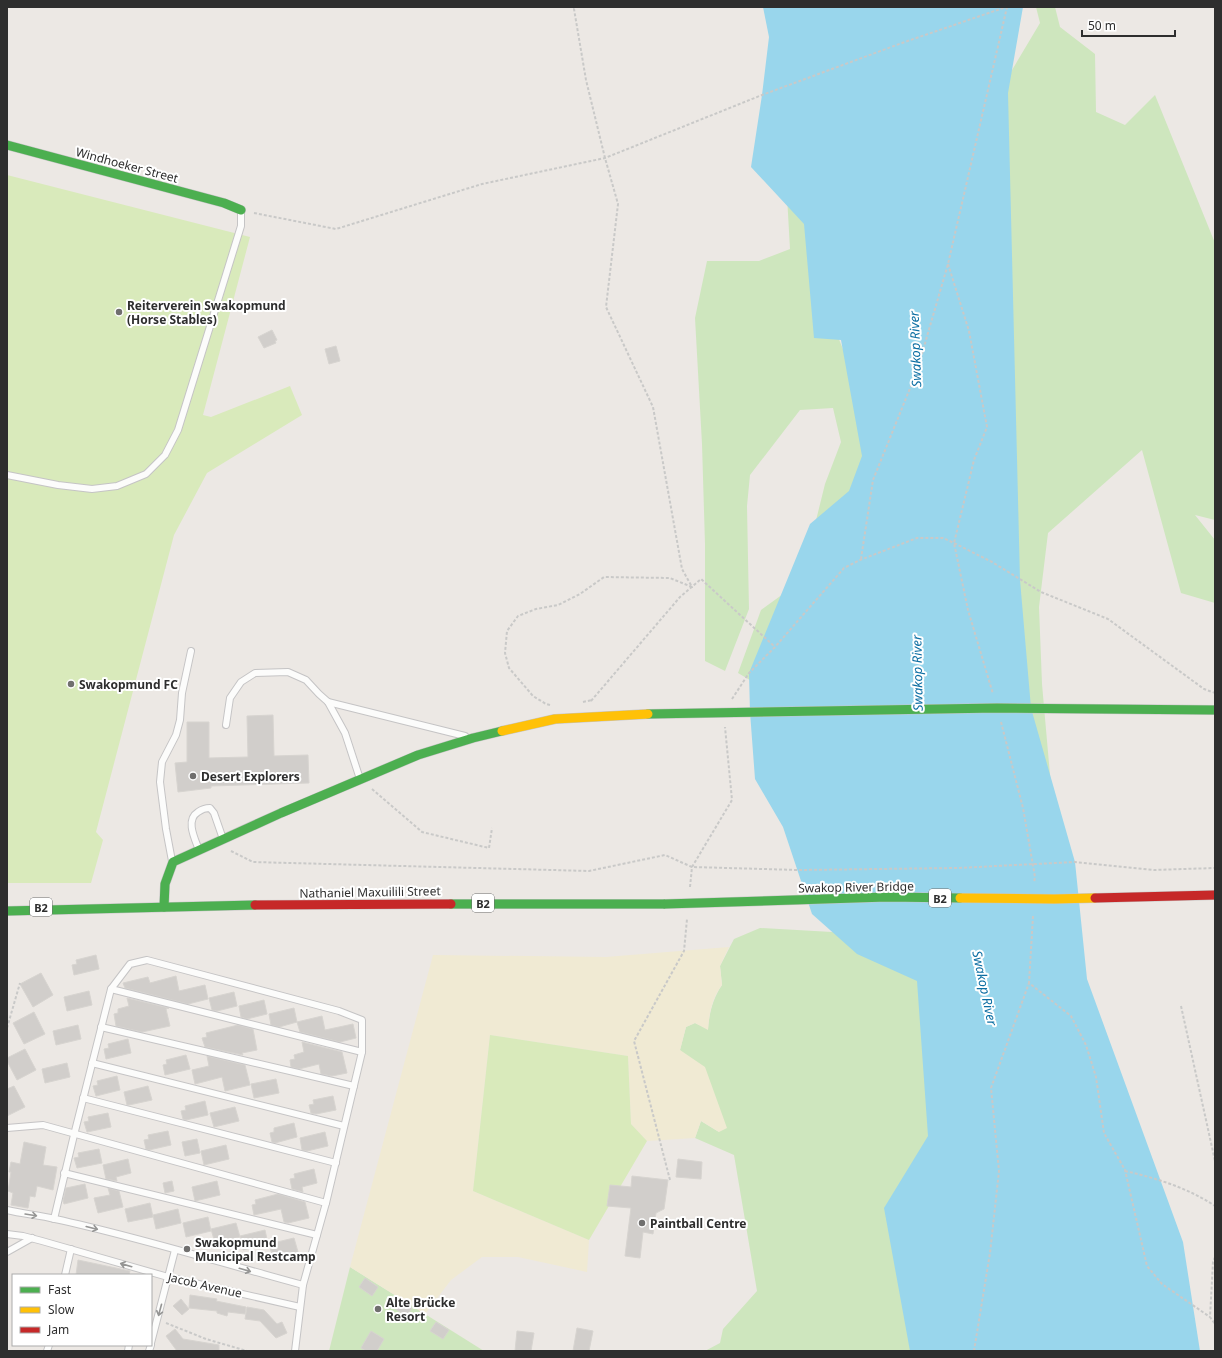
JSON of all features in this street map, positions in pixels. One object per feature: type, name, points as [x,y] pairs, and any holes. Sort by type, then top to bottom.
[{"type":"main road","name":"Windhoeker Street","points":[[7,145],[224,203],[241,210]]},
{"type":"main road","points":[[164,907],[164,886],[166,877],[173,862],[281,813],[418,755],[473,738],[556,719],[665,713],[997,708],[1215,710]]},
{"type":"main road","name":"Swakop River Bridge","points":[[665,904],[887,897],[1054,899],[1215,895]]},
{"type":"main road","name":"Nathaniel Maxuilili Street","points":[[7,911],[75,908],[413,903],[665,904]]},
{"type":"main road","name":"Nathaniel Maxuilili Street","points":[[7,906],[75,908]]},
{"type":"lane","points":[[7,475],[58,485],[92,489],[117,486],[146,474],[165,455],[178,430],[241,226],[241,210]]},
{"type":"lane","points":[[173,862],[166,830],[160,782],[162,762],[176,735],[180,720],[182,693],[191,651]]},
{"type":"lane","points":[[226,725],[230,698],[241,682],[255,673],[288,672],[306,680],[328,702],[344,733],[360,779]]},
{"type":"lane","points":[[328,702],[473,738]]},
{"type":"lane","points":[[199,850],[192,832],[192,819],[196,813],[205,808],[210,808],[214,813],[223,839]]},
{"type":"lane","points":[[54,1219],[64,1173],[111,990],[130,964],[147,960],[339,1011],[362,1020],[362,1052],[336,1163],[303,1285],[295,1351]]},
{"type":"lane","points":[[111,990],[362,1052]]},
{"type":"lane","points":[[101,1027],[354,1086]]},
{"type":"lane","points":[[92,1063],[344,1126]]},
{"type":"lane","points":[[83,1098],[336,1163]]},
{"type":"lane","points":[[7,1128],[43,1125],[326,1202]]},
{"type":"lane","points":[[64,1173],[317,1236]]},
{"type":"lane","name":"Jacob Avenue","points":[[7,1210],[54,1219],[303,1285]]},
{"type":"lane","name":"Jacob Avenue","points":[[7,1234],[32,1238],[148,1273],[300,1306]]},
{"type":"lane","points":[[7,1252],[32,1238]]},
{"type":"lane","points":[[65,1274],[71,1249]]},
{"type":"lane","points":[[152,1340],[175,1250]]},
{"type":"path","points":[[575,7],[574,9],[586,80],[618,204],[606,307],[653,407],[682,569],[692,587]]},
{"type":"path","points":[[241,210],[336,230],[482,184],[605,158],[785,87],[902,43],[1006,7]]},
{"type":"path","points":[[860,560],[873,480],[917,371],[948,264],[1006,7]]},
{"type":"path","points":[[948,264],[969,331],[987,427],[974,460],[954,543],[968,610],[997,708],[1023,808],[1035,877],[1034,884]]},
{"type":"path","points":[[690,890],[692,866],[732,800],[724,712],[749,673],[776,647],[844,568],[860,560],[917,538],[943,538],[992,562],[1041,592],[1108,619],[1204,689],[1215,693]]},
{"type":"path","points":[[552,705],[546,704],[533,696],[508,668],[505,653],[507,631],[518,616],[536,609],[558,605],[580,594],[604,577],[670,578],[692,587]]},
{"type":"path","points":[[577,717],[680,596],[701,579],[776,647]]},
{"type":"path","points":[[578,704],[592,700]]},
{"type":"path","points":[[360,779],[422,832],[489,848],[492,828]]},
{"type":"path","points":[[213,844],[254,862],[589,870],[665,855],[692,866],[798,870],[957,868],[1075,862],[1154,870],[1215,868]]},
{"type":"path","points":[[670,1180],[634,1041],[684,951],[688,912]]},
{"type":"path","points":[[974,1351],[990,1253],[999,1171],[991,1088],[1029,983],[1033,915]]},
{"type":"path","points":[[7,1028],[20,983]]},
{"type":"path","points":[[1029,983],[1072,1016],[1086,1045],[1096,1077],[1104,1133],[1125,1170],[1147,1266],[1162,1284],[1210,1317],[1215,1324]]},
{"type":"path","points":[[1181,1006],[1215,1161]]},
{"type":"path","points":[[1125,1170],[1148,1176],[1182,1189],[1215,1206]]},
{"type":"path","points":[[1210,1317],[1215,1257]]},
{"type":"path","points":[[157,1319],[206,1339],[247,1351]]},
{"type":"green space","points":[[1036,7],[1055,7],[1060,27],[1095,54],[1096,112],[1125,125],[1155,95],[1215,243],[1215,520],[1195,515],[1215,540],[1215,603],[1181,593],[1142,450],[1048,533],[1039,607],[1042,684],[1070,974],[1184,1351],[705,1351],[720,1343],[723,1329],[757,1291],[734,1155],[695,1138],[701,1121],[719,1132],[680,1050],[686,1027],[695,1023],[708,1029],[712,1006],[722,985],[720,966],[734,939],[760,928],[902,936],[768,691],[738,673],[761,610],[801,581],[825,484],[841,442],[833,408],[800,410],[750,475],[747,506],[749,609],[725,671],[705,661],[705,544],[702,444],[695,318],[707,261],[759,261],[790,249],[784,143],[829,315],[872,420],[996,97],[1040,23]]},
{"type":"green space","name":"Reiterverein Swakopmund (Horse Stables)","points":[[7,175],[250,237],[203,415],[211,417],[290,386],[302,415],[207,473],[174,535],[96,832],[103,840],[91,883],[7,883]]},
{"type":"green space","points":[[490,1035],[628,1056],[631,1124],[647,1141],[589,1240],[473,1191]]},
{"type":"green space","name":"Alte Brücke Resort","points":[[350,1267],[484,1351],[329,1351]]},
{"type":"sand","points":[[729,947],[720,966],[722,985],[712,1006],[708,1030],[695,1023],[686,1027],[680,1050],[705,1067],[727,1128],[719,1132],[701,1121],[695,1138],[647,1141],[631,1124],[628,1056],[490,1035],[473,1191],[589,1240],[587,1272],[518,1257],[482,1257],[451,1280],[425,1314],[350,1267],[433,955],[606,957]]},
{"type":"water","name":"Swakop River","points":[[763,7],[1023,7],[1008,93],[1020,580],[1031,708],[1075,862],[1087,979],[1183,1242],[1200,1351],[910,1351],[884,1208],[928,1136],[917,981],[857,954],[812,914],[783,827],[755,779],[750,712],[749,673],[810,524],[849,491],[862,456],[841,340],[814,338],[804,224],[751,167],[769,37]]},
{"type":"building","points":[[272,330],[277,340],[275,341],[276,343],[264,348],[258,337]]},
{"type":"building","points":[[336,346],[340,361],[329,364],[325,349]]},
{"type":"building","points":[[273,715],[274,756],[308,755],[309,783],[211,786],[211,788],[178,792],[175,763],[187,762],[187,722],[209,722],[209,758],[248,757],[247,716]]},
{"type":"building","points":[[96,955],[99,969],[74,975],[72,965],[77,964],[76,960]]},
{"type":"building","points":[[41,973],[53,995],[33,1007],[20,984]]},
{"type":"building","points":[[176,976],[179,991],[205,985],[208,999],[188,1004],[125,988],[123,983],[148,977],[150,983]]},
{"type":"building","points":[[89,991],[92,1005],[67,1011],[64,997]]},
{"type":"building","points":[[234,992],[237,1006],[217,1011],[212,1010],[209,998]]},
{"type":"building","points":[[127,998],[169,1008],[166,1009],[170,1026],[142,1032],[116,1026],[114,1014],[118,1013],[118,1009],[129,1006]]},
{"type":"building","points":[[264,1000],[267,1014],[247,1019],[241,1017],[239,1006]]},
{"type":"building","points":[[294,1008],[297,1022],[279,1027],[271,1025],[269,1014]]},
{"type":"building","points":[[34,1012],[45,1034],[24,1044],[13,1023]]},
{"type":"building","points":[[322,1016],[325,1030],[353,1024],[356,1038],[340,1042],[300,1032],[297,1022]]},
{"type":"building","points":[[78,1025],[81,1039],[56,1045],[53,1031]]},
{"type":"building","points":[[238,1025],[253,1029],[257,1050],[242,1053],[243,1055],[205,1047],[202,1038],[207,1037],[206,1033]]},
{"type":"building","points":[[128,1039],[131,1053],[106,1059],[104,1049],[109,1048],[108,1044]]},
{"type":"building","points":[[302,1042],[342,1052],[347,1073],[332,1076],[321,1074],[319,1064],[299,1069],[291,1067],[290,1060],[295,1059],[294,1055],[304,1052]]},
{"type":"building","points":[[25,1049],[36,1070],[17,1080],[7,1061],[7,1058]]},
{"type":"building","points":[[186,1055],[190,1069],[165,1075],[163,1065],[167,1064],[166,1060]]},
{"type":"building","points":[[207,1056],[245,1065],[250,1085],[225,1091],[222,1077],[195,1084],[192,1070],[209,1066]]},
{"type":"building","points":[[67,1063],[70,1077],[45,1083],[42,1069]]},
{"type":"building","points":[[117,1076],[120,1090],[96,1096],[93,1086],[98,1085],[97,1081]]},
{"type":"building","points":[[276,1079],[279,1093],[254,1098],[251,1084]]},
{"type":"building","points":[[14,1086],[25,1107],[7,1116],[7,1089]]},
{"type":"building","points":[[148,1086],[152,1100],[127,1105],[124,1092]]},
{"type":"building","points":[[333,1096],[336,1110],[316,1114],[311,1113],[309,1105],[314,1104],[313,1100]]},
{"type":"building","points":[[205,1101],[208,1115],[186,1120],[183,1119],[181,1111],[186,1110],[185,1106]]},
{"type":"building","points":[[235,1107],[239,1121],[214,1127],[210,1113]]},
{"type":"building","points":[[108,1113],[111,1127],[87,1132],[84,1122],[89,1121],[88,1117]]},
{"type":"building","points":[[294,1123],[297,1137],[275,1143],[272,1142],[270,1133],[274,1132],[274,1128]]},
{"type":"building","points":[[168,1131],[171,1145],[149,1150],[146,1149],[144,1140],[149,1139],[148,1135]]},
{"type":"building","points":[[325,1132],[328,1146],[307,1151],[302,1150],[300,1138]]},
{"type":"building","points":[[197,1139],[200,1153],[185,1156],[182,1142]]},
{"type":"building","points":[[24,1142],[46,1147],[43,1165],[57,1167],[53,1190],[37,1186],[35,1197],[30,1196],[28,1208],[11,1205],[13,1193],[8,1191],[11,1162],[20,1164]]},
{"type":"building","points":[[226,1145],[229,1159],[204,1165],[201,1151]]},
{"type":"building","points":[[99,1149],[102,1163],[77,1168],[74,1158],[79,1157],[78,1153]]},
{"type":"building","points":[[128,1159],[131,1173],[116,1177],[117,1181],[106,1179],[103,1165]]},
{"type":"building","points":[[678,1159],[702,1162],[701,1179],[676,1177]]},
{"type":"building","points":[[314,1169],[317,1183],[302,1187],[303,1192],[292,1189],[290,1179],[295,1178],[294,1174]]},
{"type":"building","name":"Paintball Centre","points":[[632,1176],[668,1180],[664,1209],[656,1213],[653,1234],[643,1232],[640,1258],[625,1256],[631,1208],[607,1206],[610,1185],[631,1187]]},
{"type":"building","points":[[172,1181],[174,1191],[165,1193],[163,1183]]},
{"type":"building","points":[[217,1181],[220,1195],[195,1201],[192,1187]]},
{"type":"building","points":[[85,1184],[88,1198],[64,1204],[63,1201],[66,1188]]},
{"type":"building","points":[[108,1188],[119,1191],[123,1207],[98,1213],[94,1198],[110,1195]]},
{"type":"building","points":[[278,1194],[305,1202],[309,1218],[288,1223],[284,1222],[281,1209],[254,1215],[252,1205],[256,1204],[255,1200]]},
{"type":"building","points":[[150,1203],[153,1217],[128,1222],[125,1209]]},
{"type":"building","points":[[178,1209],[181,1223],[156,1229],[153,1215]]},
{"type":"building","points":[[208,1217],[211,1231],[186,1237],[183,1223]]},
{"type":"building","points":[[236,1223],[240,1237],[215,1243],[211,1229]]},
{"type":"building","points":[[265,1230],[268,1244],[243,1250],[240,1236]]},
{"type":"building","points":[[294,1238],[298,1252],[273,1258],[269,1244]]},
{"type":"building","points":[[78,1260],[130,1271],[129,1274],[76,1274]]},
{"type":"building","points":[[365,1278],[378,1287],[372,1296],[359,1287]]},
{"type":"building","points":[[190,1295],[217,1299],[216,1301],[246,1307],[245,1314],[228,1312],[227,1316],[217,1313],[217,1311],[189,1308]]},
{"type":"building","points":[[181,1299],[189,1309],[182,1315],[173,1306]]},
{"type":"building","points":[[400,1299],[412,1308],[406,1316],[394,1308]]},
{"type":"building","points":[[247,1307],[264,1310],[277,1324],[282,1322],[287,1333],[276,1338],[260,1321],[245,1319]]},
{"type":"building","points":[[436,1322],[449,1330],[443,1339],[430,1331]]},
{"type":"building","points":[[577,1328],[593,1331],[589,1351],[573,1351]]},
{"type":"building","points":[[175,1329],[183,1339],[219,1345],[219,1351],[177,1351],[166,1336]]},
{"type":"building","points":[[371,1331],[384,1339],[377,1351],[366,1351],[361,1348]]},
{"type":"building","points":[[517,1331],[534,1333],[531,1351],[515,1351]]},
{"type":"traffic: fast","points":[[7,145],[224,203],[241,210]]},
{"type":"traffic: fast","points":[[648,714],[997,708],[1215,710]]},
{"type":"traffic: fast","points":[[164,907],[165,884],[173,862],[281,813],[418,755],[473,738],[502,731]]},
{"type":"traffic: fast","points":[[665,904],[887,897],[960,898]]},
{"type":"traffic: fast","points":[[451,904],[665,904]]},
{"type":"traffic: fast","points":[[7,911],[255,905]]},
{"type":"traffic: slow","points":[[502,731],[555,719],[648,714]]},
{"type":"traffic: slow","points":[[960,898],[1095,898]]},
{"type":"traffic: jam","points":[[1095,898],[1215,895]]},
{"type":"traffic: jam","points":[[255,905],[451,904]]},
{"type":"place","name":"Reiterverein Swakopmund (Horse Stables)","points":[[119,312]]},
{"type":"place","name":"Swakopmund FC","points":[[71,684]]},
{"type":"place","name":"Desert Explorers","points":[[193,776]]},
{"type":"place","name":"Paintball Centre","points":[[642,1223]]},
{"type":"place","name":"Swakopmund Municipal Restcamp","points":[[187,1249]]},
{"type":"place","name":"Alte Brücke Resort","points":[[378,1309]]}]
